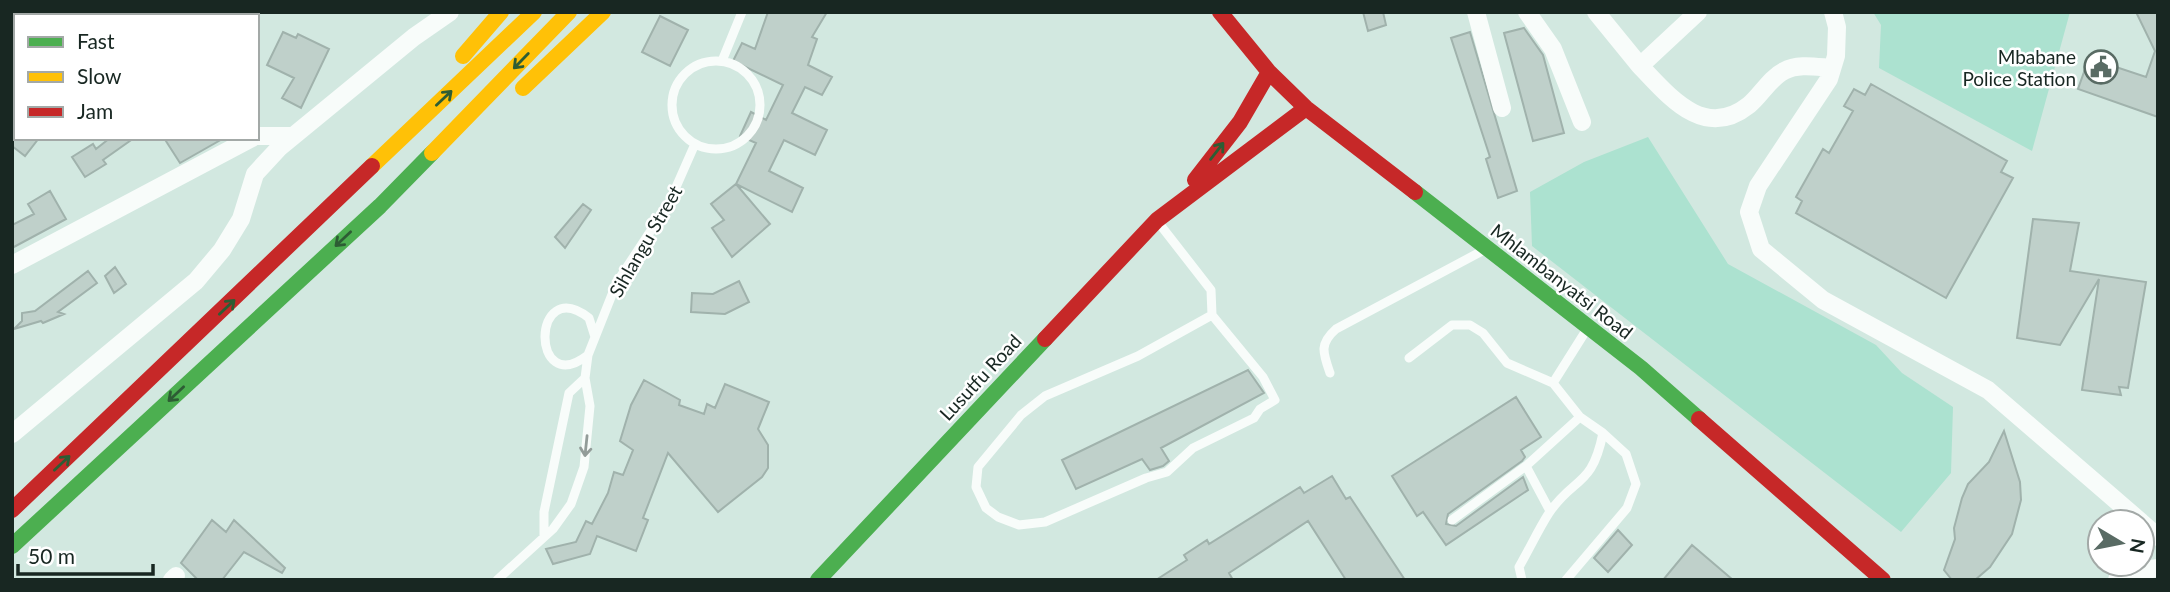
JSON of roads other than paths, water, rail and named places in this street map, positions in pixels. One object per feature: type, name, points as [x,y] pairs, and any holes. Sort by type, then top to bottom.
[{"type":"main road","points":[[342,193],[500,12]]},
{"type":"main road","points":[[12,510],[534,12]]},
{"type":"main road","points":[[12,546],[380,205],[569,12]]},
{"type":"main road","points":[[380,205],[528,83],[603,12]]},
{"type":"main road","name":"Mhlambanyatsi Road","points":[[1220,12],[1269,72],[1306,108],[1587,329],[1641,368],[1883,580]]},
{"type":"main road","name":"Lusutfu Road","points":[[1175,205],[1240,122],[1269,72]]},
{"type":"main road","name":"Lusutfu Road","points":[[818,580],[1157,220],[1306,108]]},
{"type":"street","points":[[12,435],[196,281],[222,250],[241,219],[255,174],[292,136],[414,37],[450,12]]},
{"type":"street","points":[[1476,12],[1502,108]]},
{"type":"street","points":[[1527,12],[1553,49],[1581,122]]},
{"type":"street","points":[[1596,12],[1640,66],[1682,108],[1709,118],[1726,116],[1748,107],[1783,71],[1800,66],[1832,68]]},
{"type":"street","points":[[1640,66],[1698,12]]},
{"type":"street","points":[[1833,12],[1837,27],[1836,56],[1829,79],[1758,186],[1749,212],[1761,250],[1823,300],[1988,390],[2124,508]]},
{"type":"street","points":[[259,136],[292,136]]},
{"type":"street","points":[[12,265],[248,140]]},
{"type":"street","points":[[2117,580],[2130,572],[2158,568]]},
{"type":"lane","points":[[722,61],[742,12]]},
{"type":"lane","points":[[722,61],[735,65],[755,85],[759,112],[755,125],[735,145],[708,149],[695,144],[677,127],[673,116],[674,91],[679,80],[698,64],[722,61]]},
{"type":"lane","name":"Sihlangu Street","points":[[497,580],[544,537],[571,504],[584,467],[590,406],[585,378],[588,355],[617,282],[669,203],[695,144]]},
{"type":"lane","points":[[1157,220],[1211,290],[1212,315],[1263,377],[1275,400],[1260,409],[1254,418],[1193,447],[1167,472],[1146,478],[1045,522],[1019,525],[986,508],[976,487],[978,467],[1021,415],[1045,396],[1138,356],[1212,315]]},
{"type":"lane","points":[[1330,373],[1322,351],[1324,339],[1336,329],[1486,249]]},
{"type":"lane","points":[[588,355],[573,363],[557,360],[550,355],[542,341],[545,324],[551,317],[565,310],[582,313],[593,325],[595,342]]},
{"type":"lane","points":[[1409,358],[1452,325],[1470,326],[1483,332],[1507,363],[1553,383],[1580,417],[1626,454],[1636,484],[1627,508],[1566,580]]},
{"type":"lane","points":[[1553,383],[1587,329]]},
{"type":"lane","name":"Sihlangu Street","points":[[544,537],[544,512],[569,393],[585,378]]},
{"type":"lane","points":[[1452,520],[1526,466],[1580,417]]},
{"type":"lane","points":[[1522,580],[1519,567],[1550,511],[1589,475],[1598,458],[1603,433]]},
{"type":"lane","points":[[1526,466],[1550,511]]},
{"type":"place","name":"Mbabane Police Station","points":[[2101,67]]}]
